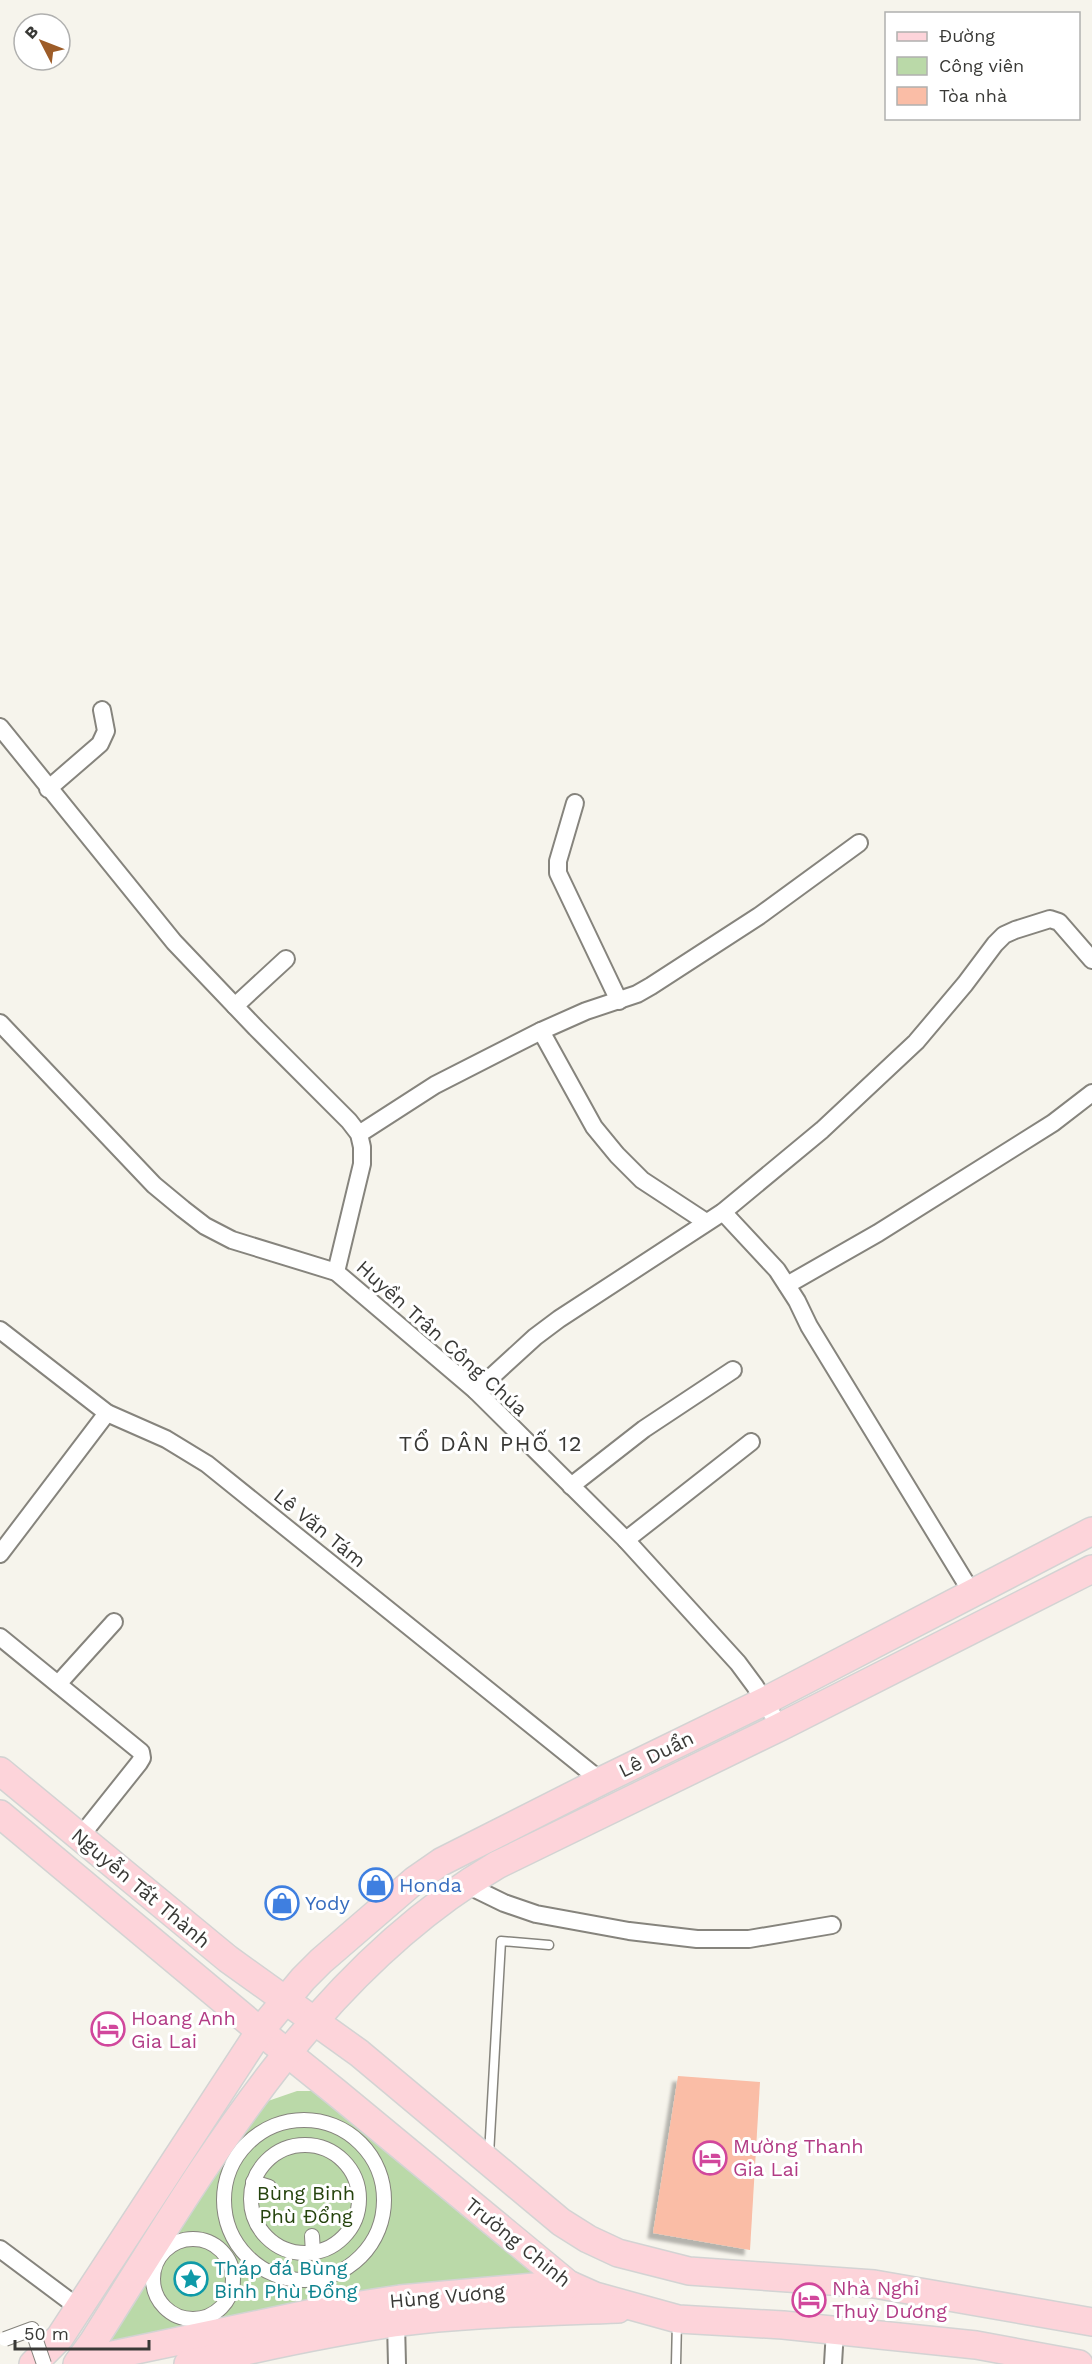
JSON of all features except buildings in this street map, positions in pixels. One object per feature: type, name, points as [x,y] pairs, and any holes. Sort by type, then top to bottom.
[{"type":"main road","name":"Lê Duẩn","points":[[260,2031],[285,2000],[327,1956],[414,1880],[441,1862],[765,1701],[1092,1531]]},
{"type":"main road","name":"Lê Duẩn","points":[[287,2053],[348,1985],[409,1926],[465,1884],[497,1865],[780,1727],[1092,1569]]},
{"type":"main road","name":"Nguyễn Tất Thành","points":[[0,1771],[228,1959],[285,2000]]},
{"type":"main road","name":"Nguyễn Tất Thành","points":[[0,1814],[260,2031]]},
{"type":"main road","points":[[285,2000],[359,2053],[561,2222],[588,2239],[618,2253],[689,2271],[874,2284],[1092,2322]]},
{"type":"main road","points":[[33,2364],[60,2337],[260,2031]]},
{"type":"main road","name":"Trường Chinh","points":[[260,2031],[568,2284],[595,2296],[678,2319],[783,2325],[976,2345],[1079,2364]]},
{"type":"main road","name":"Hùng Vương","points":[[78,2363],[189,2191],[218,2169],[287,2053]]},
{"type":"main road","points":[[165,2176],[189,2191]]},
{"type":"main road","name":"Hùng Vương","points":[[78,2363],[322,2311],[400,2299],[568,2284]]},
{"type":"main road","name":"Hùng Vương","points":[[188,2364],[224,2360],[313,2336],[396,2323],[471,2315],[633,2308]]},
{"type":"street","points":[[48,789],[100,744],[106,731],[102,710]]},
{"type":"street","points":[[0,727],[174,942],[336,1107],[359,1134],[363,1164],[336,1272]]},
{"type":"street","points":[[575,803],[558,861],[558,873],[619,1001]]},
{"type":"street","points":[[359,1134],[435,1085],[541,1031],[651,986],[759,916],[859,843]]},
{"type":"street","points":[[476,1391],[535,1337],[723,1212],[822,1130],[916,1042],[1004,935],[1050,919],[1059,922],[1092,960]]},
{"type":"street","points":[[235,1006],[286,959]]},
{"type":"street","name":"Huyền Trân Công Chúa","points":[[0,1023],[154,1185],[190,1215],[232,1240],[336,1272],[476,1391],[626,1540],[738,1663],[780,1727]]},
{"type":"street","points":[[541,1031],[594,1127],[617,1155],[642,1180],[706,1222]]},
{"type":"street","points":[[787,1285],[878,1233],[1053,1123],[1092,1093]]},
{"type":"street","points":[[723,1212],[777,1270],[787,1285],[809,1326],[972,1593]]},
{"type":"street","name":"Lê Văn Tám","points":[[0,1330],[107,1413],[166,1439],[207,1464],[601,1781]]},
{"type":"street","points":[[571,1486],[644,1429],[733,1370]]},
{"type":"street","points":[[0,1554],[107,1413]]},
{"type":"street","points":[[626,1540],[752,1442]]},
{"type":"street","points":[[58,1684],[114,1622]]},
{"type":"street","points":[[0,1637],[141,1752],[142,1758],[80,1837]]},
{"type":"street","points":[[465,1884],[504,1903],[536,1914],[697,1939],[749,1939],[832,1925]]},
{"type":"street","points":[[299,2120],[324,2122],[348,2132],[368,2150],[381,2174],[385,2201],[379,2227],[366,2251],[345,2269],[317,2279],[292,2279],[275,2274],[267,2271],[246,2255],[232,2234],[225,2209],[226,2183],[218,2169],[235,2159],[252,2139],[273,2126],[299,2120]]},
{"type":"street","points":[[371,2157],[398,2143]]},
{"type":"street","points":[[306,2145],[323,2148],[338,2157],[351,2171],[357,2185],[359,2202],[355,2219],[345,2235],[331,2247],[313,2253],[295,2253],[278,2247],[263,2235],[254,2219],[250,2200],[253,2182],[261,2167],[274,2155],[290,2148],[306,2145]]},
{"type":"street","points":[[337,2177],[351,2171]]},
{"type":"street","points":[[253,2182],[269,2187]]},
{"type":"street","points":[[312,2236],[313,2253]]},
{"type":"street","points":[[194,2239],[208,2242],[219,2248],[228,2259],[233,2285],[229,2297],[215,2312],[196,2319],[183,2318],[171,2313],[161,2304],[155,2293],[154,2267],[160,2255],[176,2243],[194,2239]]},
{"type":"street","points":[[0,2249],[79,2308]]},
{"type":"street","points":[[317,2279],[322,2311]]},
{"type":"street","points":[[396,2323],[397,2364]]},
{"type":"street","points":[[5,2339],[32,2330],[44,2364]]},
{"type":"street","points":[[833,2364],[835,2330]]},
{"type":"lane","points":[[489,2162],[501,1941],[549,1945]]},
{"type":"lane","points":[[676,2364],[678,2319]]},
{"type":"green space","name":"Bùng Binh Phù Đổng","points":[[297,2091],[320,2091],[538,2275],[111,2347],[103,2330],[268,2101]]},
{"type":"place","name":"Honda","points":[[376,1885]]},
{"type":"place","name":"Yody","points":[[282,1903]]},
{"type":"place","name":"Hoang Anh Gia Lai","points":[[108,2029]]},
{"type":"place","name":"Mường Thanh Gia Lai","points":[[710,2158]]},
{"type":"place","name":"Tháp đá Bùng Binh Phù Đổng","points":[[191,2279]]},
{"type":"place","name":"Nhà Nghỉ Thuỳ Dương","points":[[809,2300]]},
{"type":"district","name":"TỔ DÂN PHỐ 12","points":[[491,1443]]}]
